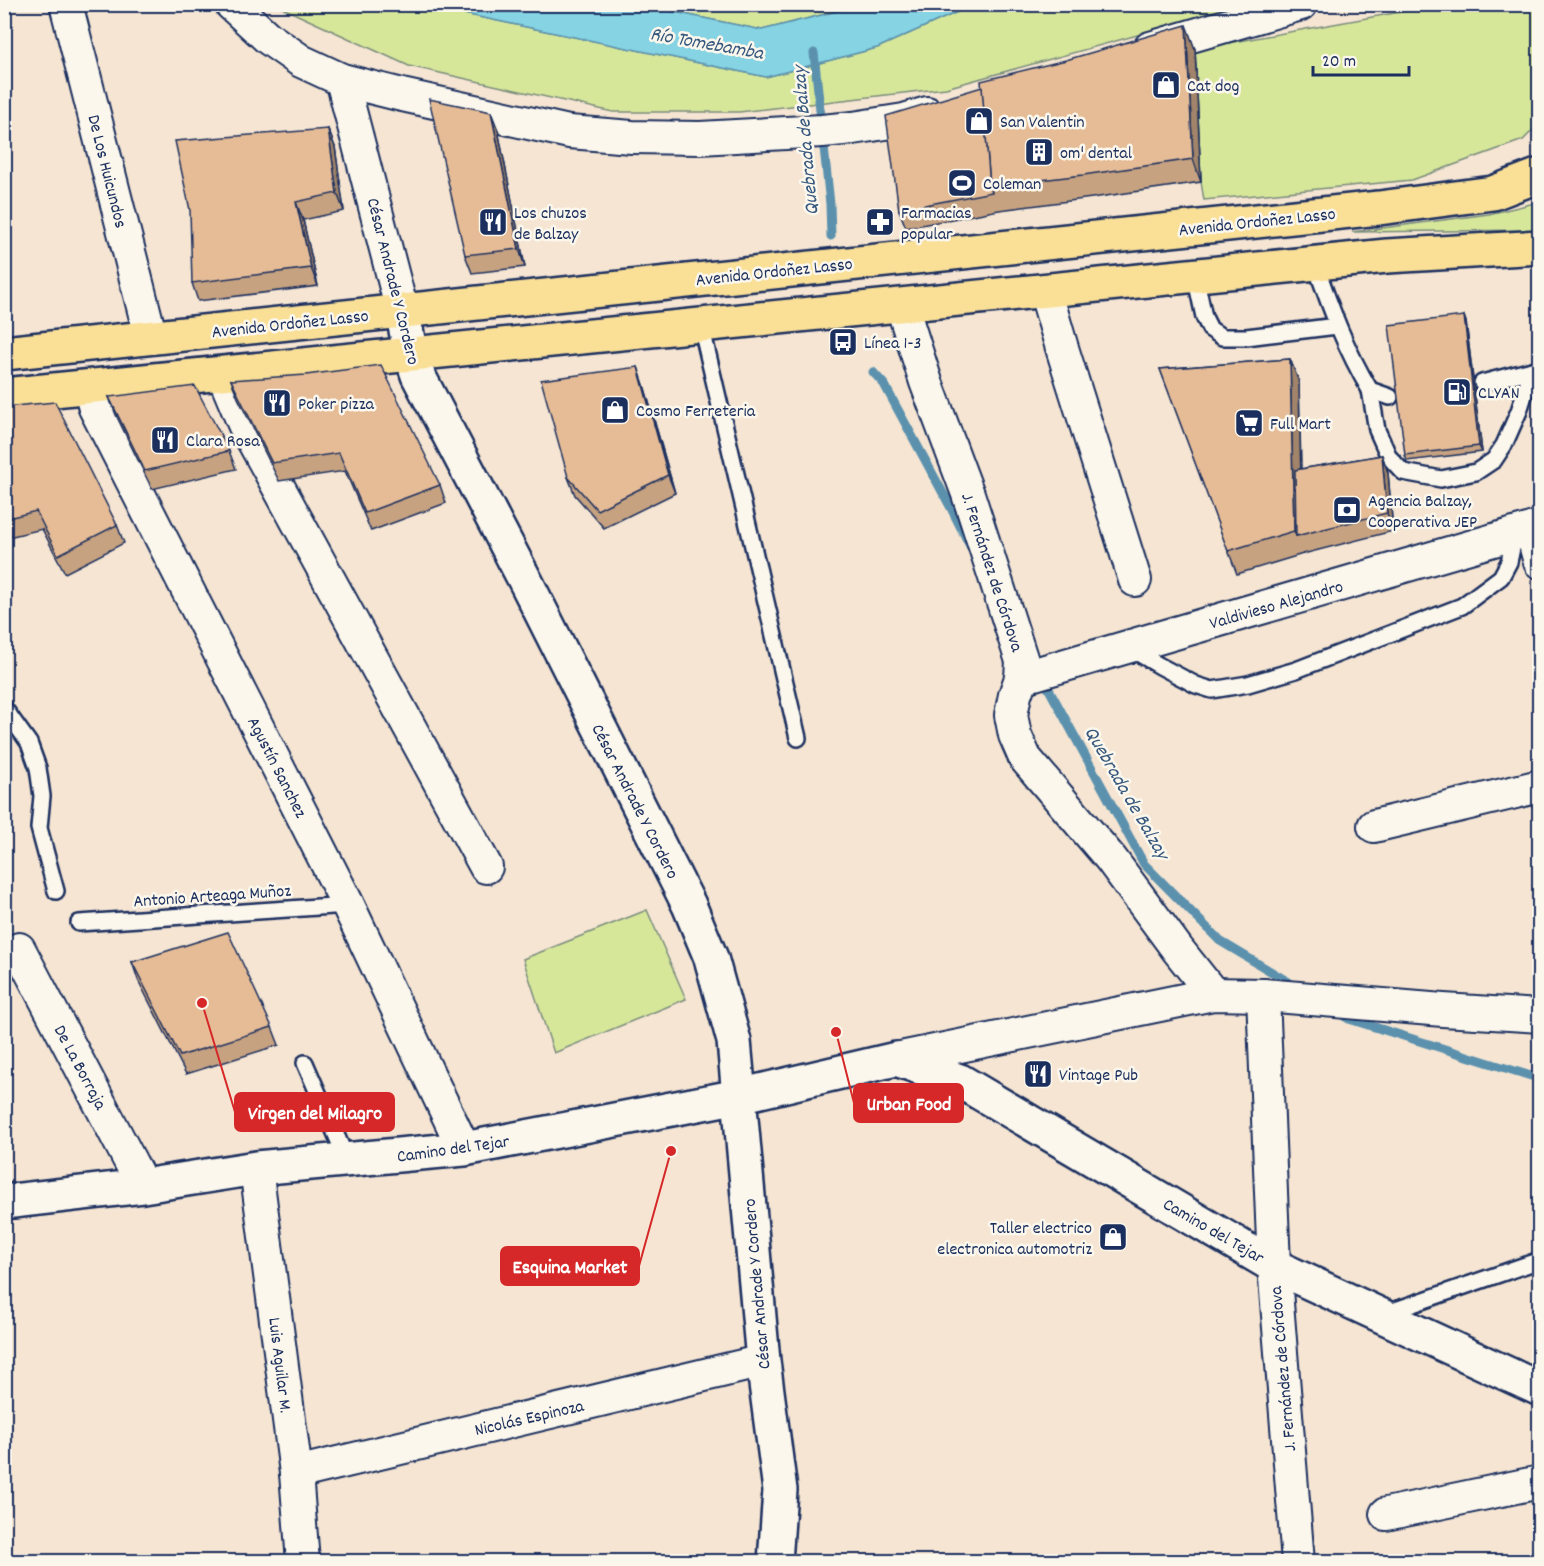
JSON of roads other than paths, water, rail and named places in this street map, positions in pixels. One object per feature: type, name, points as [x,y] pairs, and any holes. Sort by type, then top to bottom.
[{"type":"main road","name":"Avenida Ordoñez Lasso","points":[[4,353],[1412,204],[1493,193],[1539,175]]},
{"type":"main road","points":[[4,395],[1387,256],[1539,247]]},
{"type":"street","name":"De Los Huicundos","points":[[66,4],[151,338]]},
{"type":"street","points":[[231,4],[267,38],[301,61],[342,80],[569,132],[632,137],[700,138],[822,131],[904,120],[950,107]]},
{"type":"street","points":[[1119,57],[1301,4]]},
{"type":"street","name":"César Andrade Y Cordero","points":[[342,80],[418,375],[527,584],[688,905],[711,958],[734,1041],[763,1361],[780,1490],[775,1562]]},
{"type":"street","points":[[1045,291],[1135,580]]},
{"type":"street","name":"J. Fernández de Córdova","points":[[902,306],[926,382],[968,494],[1005,611],[1034,670],[1015,695],[1011,715],[1015,735],[1025,758],[1111,859],[1213,994]]},
{"type":"street","points":[[223,374],[244,424],[486,867]]},
{"type":"street","name":"Agustín Sanchez","points":[[89,387],[95,408],[348,905],[464,1149]]},
{"type":"street","points":[[1529,530],[1539,562]]},
{"type":"street","name":"Valdivieso Alejandro","points":[[1034,670],[1128,647],[1529,530]]},
{"type":"street","points":[[1374,826],[1539,786]]},
{"type":"street","name":"De La Borraja","points":[[19,950],[143,1185]]},
{"type":"street","name":"Camino del Tejar","points":[[4,1202],[256,1168],[464,1149],[739,1096],[896,1059],[1213,994],[1539,1016]]},
{"type":"street","name":"J. Fernández de Córdova","points":[[1263,996],[1274,1266],[1298,1562]]},
{"type":"street","name":"Camino del Tejar","points":[[896,1059],[960,1081],[1274,1266],[1539,1389]]},
{"type":"street","name":"Luis Aguilar M.","points":[[256,1168],[296,1473],[303,1562]]},
{"type":"street","name":"Nicolás Espinoza","points":[[296,1473],[763,1361]]},
{"type":"street","points":[[1386,1514],[1539,1482]]},
{"type":"lane","points":[[1316,263],[1337,326],[1355,366],[1370,390],[1377,430],[1389,456],[1403,472],[1441,479],[1476,472],[1494,460],[1504,446],[1536,369]]},
{"type":"lane","points":[[1195,275],[1204,317],[1210,329],[1222,338],[1246,338],[1337,326]]},
{"type":"lane","points":[[701,325],[798,738]]},
{"type":"lane","points":[[1482,384],[1536,369]]},
{"type":"lane","points":[[1370,390],[1390,397]]},
{"type":"lane","points":[[1128,647],[1196,685],[1212,690],[1248,684],[1286,673],[1370,643],[1462,606],[1501,577],[1529,530]]},
{"type":"lane","points":[[4,708],[29,743],[38,768],[42,796],[39,828],[56,891]]},
{"type":"lane","name":"Antonio Arteaga Muñoz","points":[[79,923],[348,905]]},
{"type":"lane","points":[[305,1063],[347,1160]]},
{"type":"lane","points":[[1382,1315],[1539,1260]]},
{"type":"water","name":"Río Tomebamba","points":[[432,5],[640,5],[762,30],[861,5],[973,5],[877,48],[766,77],[445,10]]},
{"type":"waterway","name":"Quebrada de Balzay","points":[[814,53],[830,204],[831,236]]},
{"type":"waterway","name":"Quebrada de Balzay","points":[[873,372],[884,384],[970,546]]},
{"type":"waterway","name":"Quebrada de Balzay","points":[[1043,678],[1144,864],[1220,941],[1297,987]]},
{"type":"waterway","name":"Quebrada de Balzay","points":[[1337,1012],[1349,1019],[1531,1076],[1540,1076]]},
{"type":"place","name":"Cat dog","points":[[1166,85]]},
{"type":"place","name":"San Valentin","points":[[979,121]]},
{"type":"place","name":"om' dental","points":[[1039,152]]},
{"type":"place","name":"Coleman","points":[[962,183]]},
{"type":"place","name":"Los chuzos de Balzay","points":[[493,222]]},
{"type":"place","name":"Farmacias popular","points":[[880,222]]},
{"type":"place","name":"Línea 1-3","points":[[843,342]]},
{"type":"place","name":"CLYAN","points":[[1457,392]]},
{"type":"place","name":"Poker pizza","points":[[277,403]]},
{"type":"place","name":"Cosmo Ferreteria","points":[[615,410]]},
{"type":"place","name":"Full Mart","points":[[1249,423]]},
{"type":"place","name":"Clara Rosa","points":[[165,440]]},
{"type":"place","name":"Agencia Balzay, Cooperativa JEP","points":[[1347,510]]},
{"type":"place","name":"Virgen del Milagro","points":[[202,1003]]},
{"type":"place","name":"Urban Food","points":[[836,1032]]},
{"type":"place","name":"Vintage Pub","points":[[1038,1074]]},
{"type":"place","name":"Esquina Market","points":[[671,1151]]},
{"type":"place","name":"Taller electrico electronica automotriz","points":[[1113,1237]]}]
